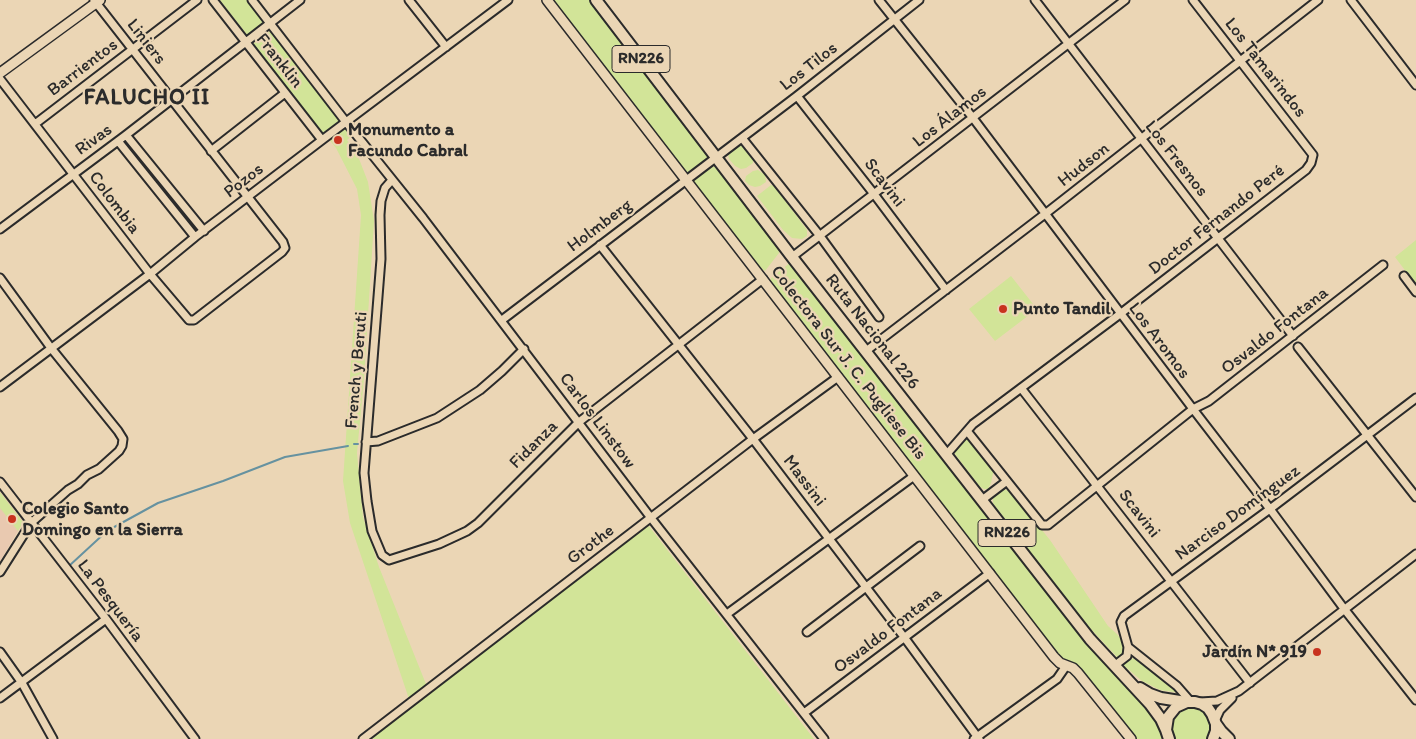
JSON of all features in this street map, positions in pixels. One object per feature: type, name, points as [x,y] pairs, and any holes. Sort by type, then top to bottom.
[{"type":"highway","name":"Ruta Nacional 226","points":[[596,0],[792,257],[1090,639],[1154,709],[1166,735]]},
{"type":"highway","name":"Ruta Nacional 226","points":[[1127,679],[1156,696],[1168,700],[1191,702]]},
{"type":"highway","name":"Ruta Nacional 226","points":[[1166,735],[1168,717],[1171,711],[1176,707],[1191,702]]},
{"type":"highway","points":[[1191,702],[1202,704],[1208,708],[1221,731],[1229,739]]},
{"type":"highway","points":[[1213,739],[1216,731],[1216,722]]},
{"type":"main road","name":"Colectora Sur J. C. Pugliese Bis","points":[[547,0],[1054,657],[1060,663],[1073,668],[1078,673],[1131,739]]},
{"type":"main road","points":[[0,73],[97,1]]},
{"type":"street","name":"Barrientos","points":[[35,124],[197,0]]},
{"type":"street","name":"Franklin","points":[[213,0],[322,140]]},
{"type":"street","name":"Carlos Linstow","points":[[252,0],[502,320],[651,518],[824,739]]},
{"type":"street","name":"Rivas","points":[[0,229],[126,135],[300,0]]},
{"type":"street","points":[[409,0],[446,47]]},
{"type":"street","name":"Pozos","points":[[0,387],[508,0]]},
{"type":"street","name":"Los Aromos","points":[[879,0],[973,118],[1192,409],[1416,700]]},
{"type":"street","name":"Los Tilos","points":[[716,156],[797,96],[919,0]]},
{"type":"street","name":"Los Fresnos","points":[[1035,0],[1293,336]]},
{"type":"street","name":"Los Álamos","points":[[792,257],[1125,0]]},
{"type":"street","name":"Los Tamarindos","points":[[1193,0],[1313,155]]},
{"type":"street","name":"Hudson","points":[[866,351],[1142,139],[1318,0]]},
{"type":"street","points":[[1350,0],[1416,85]]},
{"type":"street","name":"Liniers","points":[[97,1],[132,50],[283,242],[285,248],[194,320],[189,320]]},
{"type":"street","name":"Colombia","points":[[0,79],[150,274],[189,320]]},
{"type":"street","points":[[211,151],[285,93]]},
{"type":"street","name":"Scavini","points":[[797,96],[946,290]]},
{"type":"street","points":[[126,135],[204,231]]},
{"type":"street","points":[[742,138],[820,236],[880,317]]},
{"type":"street","points":[[118,141],[195,237]]},
{"type":"street","name":"Doctor Fernando Peré","points":[[946,455],[973,424],[1120,314],[1306,170],[1311,163],[1313,155]]},
{"type":"street","name":"Holmberg","points":[[502,320],[716,156]]},
{"type":"street","name":"French y Beruti","points":[[389,560],[382,554],[372,531],[364,473],[381,259],[381,201],[385,188],[392,180]]},
{"type":"street","name":"Massini","points":[[600,245],[753,439],[904,637],[977,738]]},
{"type":"street","name":"Osvaldo Fontana","points":[[1007,481],[1042,525],[1048,525],[1192,409],[1209,401],[1383,266]]},
{"type":"street","points":[[1404,276],[1416,292]]},
{"type":"street","points":[[0,278],[51,348],[118,430],[123,439],[119,451],[99,469],[68,490],[31,523],[0,572]]},
{"type":"street","name":"Fidanza","points":[[389,560],[438,544],[468,531],[578,422],[763,279]]},
{"type":"street","points":[[1298,347],[1416,497]]},
{"type":"street","points":[[366,442],[378,441],[437,418],[480,390],[524,349]]},
{"type":"street","name":"Grothe","points":[[363,739],[753,439],[838,376]]},
{"type":"street","name":"Scavini","points":[[1021,388],[1172,580],[1250,683]]},
{"type":"street","name":"Narciso Domínguez","points":[[1128,647],[1120,622],[1124,616],[1270,509],[1416,398]]},
{"type":"street","points":[[967,431],[1007,481],[982,500]]},
{"type":"street","points":[[727,614],[914,476]]},
{"type":"street","name":"La Pesquería","points":[[0,482],[106,619],[192,738]]},
{"type":"street","points":[[807,632],[920,546]]},
{"type":"street","points":[[1128,647],[1177,686],[1191,702],[1218,702],[1250,683],[1416,554]]},
{"type":"street","name":"Osvaldo Fontana","points":[[804,712],[990,574]]},
{"type":"street","points":[[0,698],[106,619]]},
{"type":"street","points":[[1114,666],[1128,656],[1128,647]]},
{"type":"street","points":[[0,652],[22,683],[53,739]]},
{"type":"street","points":[[977,738],[1057,679],[1066,666]]},
{"type":"street","points":[[1216,722],[1220,710],[1239,691]]},
{"type":"shaded area","name":"Colegio Santo Domingo en la Sierra","points":[[0,482],[27,516],[0,561]]},
{"type":"green space","points":[[220,0],[247,0],[265,23],[248,36]]},
{"type":"green space","points":[[551,0],[590,0],[708,154],[707,159],[689,172],[685,172]]},
{"type":"green space","points":[[272,30],[342,122],[323,136],[253,44]]},
{"type":"green space","points":[[346,125],[353,135],[347,140],[356,151],[368,182],[374,221],[364,378],[357,453],[363,517],[379,567],[428,689],[410,702],[350,523],[343,481],[361,215],[357,189],[336,148],[328,138]]},
{"type":"green space","points":[[127,140],[192,222],[188,225],[123,143]]},
{"type":"green space","points":[[740,142],[744,144],[753,158],[753,163],[741,169],[735,166],[729,159],[728,154],[729,149]]},
{"type":"green space","points":[[707,166],[716,167],[778,245],[779,253],[765,271],[692,180],[693,176]]},
{"type":"green space","points":[[758,170],[765,175],[766,182],[755,187],[749,185],[745,181],[746,176]]},
{"type":"green space","points":[[771,185],[774,186],[807,230],[807,236],[802,239],[792,238],[783,230],[757,196]]},
{"type":"green space","points":[[1416,240],[1416,285],[1395,257]]},
{"type":"green space","points":[[791,262],[1013,549],[1110,670],[1119,680],[1137,693],[1159,725],[1161,739],[1133,739],[1074,663],[1060,658],[771,282],[771,278]]},
{"type":"green space","name":"Punto Tandil","points":[[1011,276],[1037,309],[995,341],[969,309]]},
{"type":"green space","points":[[966,438],[969,438],[994,469],[988,489],[980,487],[955,454],[954,450],[956,447]]},
{"type":"green space","points":[[1004,489],[1011,492],[1050,540],[1108,626],[1125,645],[1125,655],[1117,657],[1088,626],[998,510],[993,503],[993,498],[995,493]]},
{"type":"green space","points":[[0,492],[23,522],[18,531],[0,508]]},
{"type":"green space","points":[[648,525],[814,739],[371,739]]},
{"type":"green space","points":[[1135,658],[1141,660],[1180,693],[1160,690],[1142,681],[1123,665],[1128,660]]},
{"type":"green space","points":[[1185,706],[1198,707],[1209,715],[1212,729],[1208,739],[1173,739],[1170,733],[1174,713]]},
{"type":"waterway","points":[[69,566],[107,531],[158,503],[285,457],[348,446]]},
{"type":"place","name":"Monumento a Facundo Cabral","points":[[338,140]]},
{"type":"place","name":"Punto Tandil","points":[[1003,309]]},
{"type":"place","name":"Colegio Santo Domingo en la Sierra","points":[[12,519]]},
{"type":"place","name":"Jardín N* 919","points":[[1317,652]]},
{"type":"district","name":"FALUCHO II","points":[[147,98]]}]
